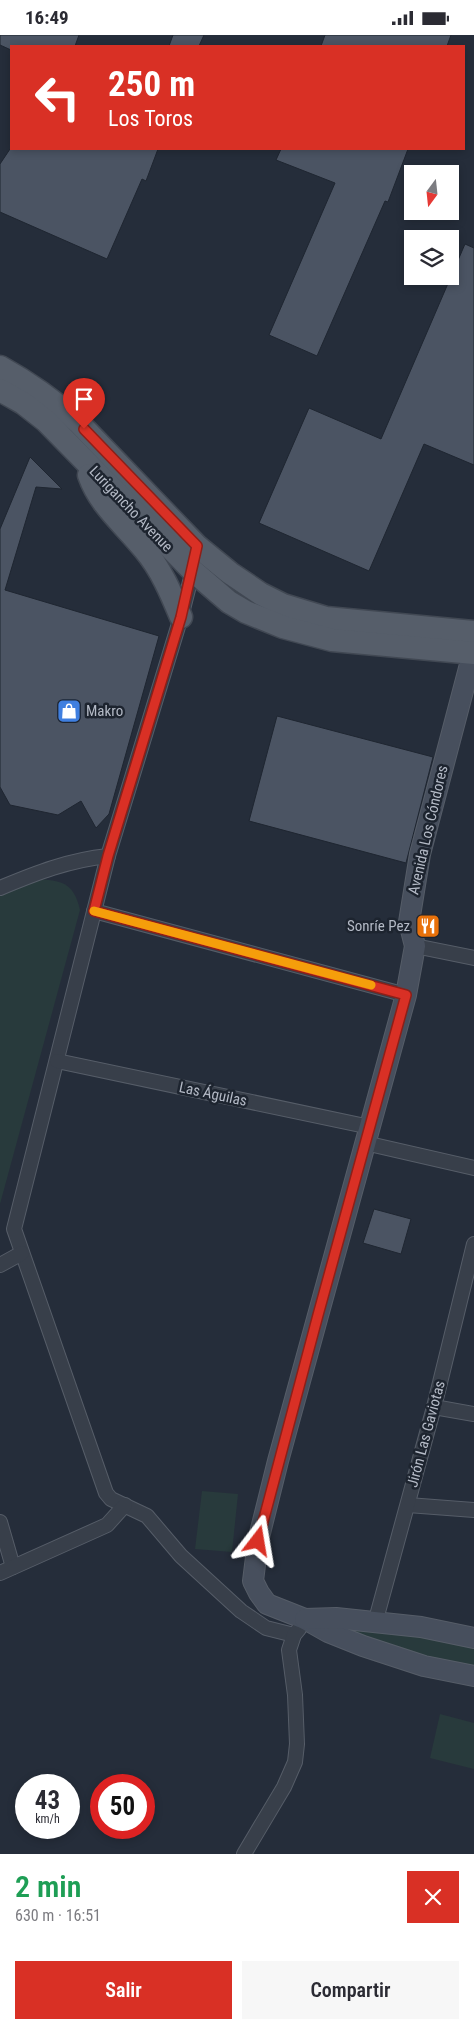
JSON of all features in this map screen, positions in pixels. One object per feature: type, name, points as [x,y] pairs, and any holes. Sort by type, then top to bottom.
[{"type":"main road","name":"Lurigancho Avenue","points":[[0,367],[40,391],[78,422],[197,546],[242,583],[283,605],[307,613],[474,646]]},
{"type":"main road","name":"Lurigancho Avenue","points":[[0,390],[23,403],[46,421],[193,571],[229,602],[246,612],[303,634],[332,640],[474,646]]},
{"type":"main road","points":[[84,459],[100,499],[152,560],[167,585],[181,617]]},
{"type":"main road","name":"Avenida Los Cóndores","points":[[474,646],[420,854],[409,922],[414,945],[406,995],[278,1461],[256,1553],[253,1581],[259,1593],[268,1604],[299,1627],[328,1631],[363,1646],[424,1666],[474,1676]]},
{"type":"main road","points":[[299,1627],[336,1618],[421,1627],[474,1638]]},
{"type":"street","points":[[197,546],[193,571],[181,617],[108,856],[14,1229],[106,1493],[111,1499],[147,1516],[181,1556],[241,1611],[266,1629],[299,1627],[289,1650],[296,1723],[297,1745],[295,1762],[284,1787],[244,1854]]},
{"type":"street","points":[[0,888],[54,866],[81,859],[108,856]]},
{"type":"street","points":[[94,911],[406,995]]},
{"type":"street","points":[[414,945],[474,958]]},
{"type":"street","name":"Las Águilas","points":[[57,1061],[368,1135],[474,1168]]},
{"type":"street","name":"Jirón Las Gaviotas","points":[[375,1623],[469,1286],[474,1245]]},
{"type":"street","points":[[3,1258],[22,1253]]},
{"type":"street","points":[[434,1407],[474,1414]]},
{"type":"street","points":[[0,1573],[107,1525],[125,1505]]},
{"type":"street","points":[[408,1505],[474,1509]]},
{"type":"street","points":[[0,1523],[13,1567]]},
{"type":"shaded area","points":[[40,879],[56,881],[67,886],[75,895],[80,910],[0,1204],[0,893]]},
{"type":"shaded area","points":[[202,1491],[238,1494],[232,1552],[195,1549]]},
{"type":"shaded area","points":[[327,1622],[474,1645],[474,1669],[383,1650]]},
{"type":"shaded area","points":[[440,1714],[474,1723],[474,1769],[430,1758]]},
{"type":"building","points":[[0,35],[79,35],[75,45],[10,45],[10,50],[0,45]]},
{"type":"building","points":[[173,35],[204,35],[199,45],[169,45]]},
{"type":"building","points":[[325,35],[451,35],[447,45],[321,45]]},
{"type":"building","points":[[10,149],[158,150],[146,181],[142,179],[107,259],[0,212],[0,164]]},
{"type":"building","points":[[281,150],[408,150],[388,202],[385,201],[317,356],[269,335],[335,183],[276,160]]},
{"type":"building","points":[[465,244],[474,248],[474,465],[424,444],[369,571],[259,523],[309,408],[381,439],[447,285],[459,285],[459,258]]},
{"type":"building","name":"Makro","points":[[30,457],[62,489],[36,487],[5,590],[159,636],[109,814],[96,828],[81,801],[58,815],[10,805],[0,787],[0,529]]},
{"type":"building","points":[[277,716],[433,757],[406,863],[249,821]]},
{"type":"building","points":[[374,1209],[411,1219],[401,1254],[363,1243]]},
{"type":"slow traffic","points":[[94,911],[371,985]]},
{"type":"place","name":"Makro","points":[[69,711]]},
{"type":"place","name":"Sonríe Pez","points":[[428,926]]},
{"type":"route","points":[[84,429],[197,546],[193,571],[181,617],[108,856],[94,911],[406,995],[278,1461],[258,1541]]}]
